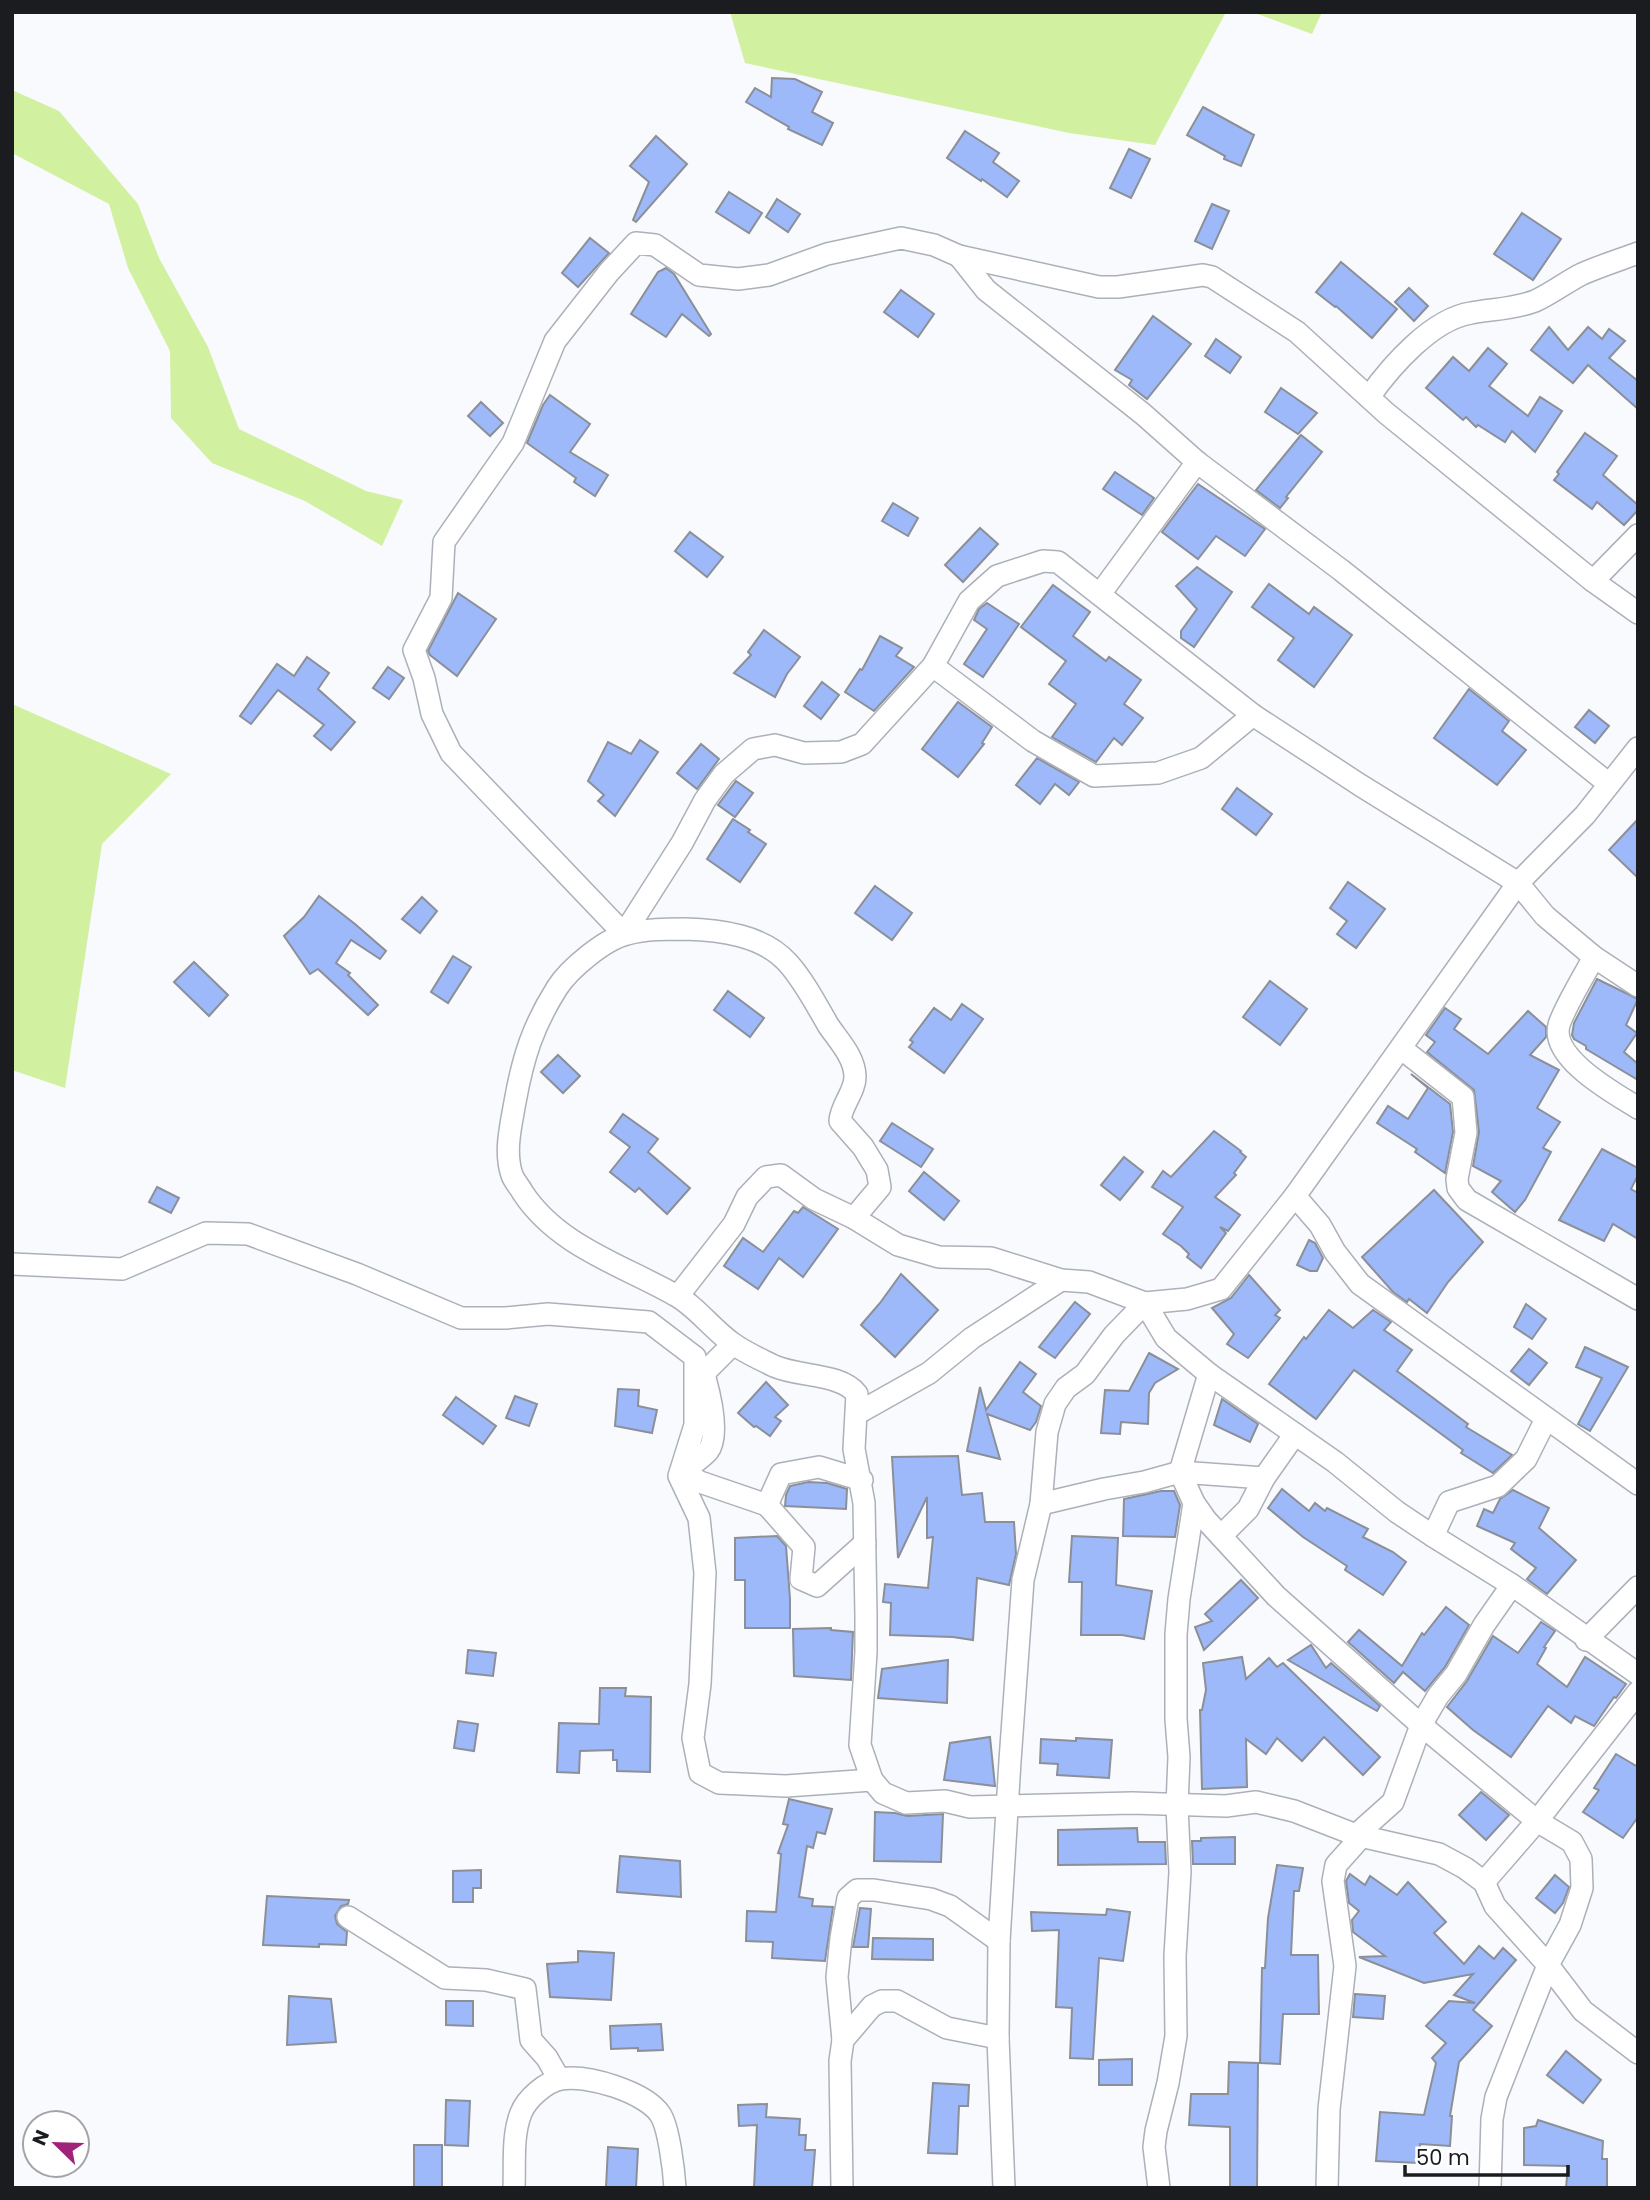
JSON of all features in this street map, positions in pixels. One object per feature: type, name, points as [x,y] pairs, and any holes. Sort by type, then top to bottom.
[{"type":"street","points":[[624,934],[451,753],[432,714],[414,650],[441,598],[444,542],[513,443],[555,341],[609,272],[636,243],[655,245],[699,275],[723,279],[769,275],[827,254],[901,239],[934,245],[959,256],[1099,287],[1212,276],[1297,332],[1369,397],[1593,581],[1638,613]]},
{"type":"street","points":[[1369,397],[1380,381],[1426,334],[1451,319],[1469,313],[1500,311],[1535,301],[1583,274],[1638,253]]},
{"type":"street","points":[[959,256],[986,289],[1197,462],[1341,570],[1609,784]]},
{"type":"street","points":[[1100,594],[1197,462]]},
{"type":"street","points":[[1593,581],[1638,535]]},
{"type":"street","points":[[624,934],[682,843],[705,800],[724,774],[753,749],[775,745],[804,753],[841,752],[862,744],[933,666],[969,601],[997,576],[1043,561],[1058,562],[1253,715],[1518,883],[1545,916],[1594,957],[1638,985]]},
{"type":"street","points":[[933,666],[1033,741],[1094,776],[1158,773],[1201,758],[1253,715]]},
{"type":"street","points":[[678,1296],[734,1224],[747,1197],[766,1177],[781,1175],[814,1199],[854,1218],[898,1245],[939,1257],[990,1258],[1061,1280],[1089,1282],[1145,1303],[1187,1299],[1221,1289],[1295,1196],[1518,883],[1585,815],[1637,753]]},
{"type":"street","points":[[854,1218],[880,1188],[877,1170],[863,1147],[840,1121],[855,1076],[852,1063],[813,997],[787,962],[760,944],[718,930],[662,929],[624,934],[582,960],[560,984],[539,1016],[520,1077],[510,1128],[508,1149],[512,1176],[534,1210],[590,1254],[678,1296],[733,1343],[787,1372],[833,1380],[851,1387],[857,1394],[854,1449],[862,1480],[866,1651],[860,1745],[872,1780],[883,1793],[906,1803],[945,1801],[970,1807],[1121,1803],[1226,1806],[1256,1802],[1294,1811],[1361,1837],[1336,1864],[1333,1881],[1345,1966],[1329,2109],[1327,2188]]},
{"type":"street","points":[[1594,957],[1559,1024],[1560,1045],[1582,1069],[1638,1108]]},
{"type":"street","points":[[1402,1049],[1463,1097],[1466,1133],[1457,1179],[1458,1188],[1467,1200],[1638,1299]]},
{"type":"street","points":[[1295,1196],[1320,1225],[1335,1252],[1360,1283],[1638,1484]]},
{"type":"street","points":[[12,1264],[122,1269],[206,1233],[248,1234],[357,1274],[461,1318],[548,1314],[649,1322],[695,1357],[695,1425],[679,1476],[699,1518],[705,1573],[700,1684],[693,1738],[700,1773],[719,1783],[786,1786],[872,1780]]},
{"type":"street","points":[[858,1413],[929,1373],[972,1338],[1061,1280]]},
{"type":"street","points":[[1145,1303],[1167,1338],[1209,1374],[1433,1536],[1513,1585],[1586,1640],[1638,1674]]},
{"type":"street","points":[[1003,2188],[998,2038],[999,1941],[1023,1580],[1041,1504],[1047,1432],[1055,1405],[1066,1388],[1085,1374],[1114,1335],[1145,1303]]},
{"type":"street","points":[[733,1343],[706,1371],[713,1418],[713,1440],[710,1449],[690,1466],[689,1472],[693,1479],[767,1505],[804,1547],[801,1579],[817,1586],[864,1543]]},
{"type":"street","points":[[1209,1374],[1180,1472],[1194,1503],[1276,1597],[1421,1725],[1537,1821],[1572,1842],[1581,1858],[1582,1888],[1570,1926],[1548,1965],[1496,2097],[1492,2119],[1490,2188]]},
{"type":"street","points":[[1433,1536],[1449,1502],[1498,1486],[1526,1459],[1546,1419]]},
{"type":"street","points":[[1221,1536],[1248,1509],[1264,1478],[1295,1434]]},
{"type":"street","points":[[767,1505],[781,1474],[819,1467],[862,1480]]},
{"type":"street","points":[[1041,1504],[1180,1472],[1264,1478]]},
{"type":"street","points":[[1159,2188],[1154,2147],[1176,2036],[1175,1956],[1180,1872],[1176,1634],[1194,1503]]},
{"type":"street","points":[[1356,1835],[1393,1802],[1421,1725],[1513,1585]]},
{"type":"street","points":[[1586,1640],[1638,1587]]},
{"type":"street","points":[[1484,1882],[1537,1821],[1638,1692]]},
{"type":"street","points":[[1356,1835],[1439,1854],[1484,1882],[1494,1906],[1548,1965],[1583,2011],[1638,2053]]},
{"type":"street","points":[[842,2188],[840,2061],[843,2040],[837,1977],[848,1898],[857,1890],[874,1890],[931,1899],[950,1906],[999,1941]]},
{"type":"street","points":[[348,1917],[445,1978],[486,1980],[525,1989],[531,2040],[547,2058],[559,2079]]},
{"type":"street","points":[[843,2040],[872,2006],[882,2001],[897,2001],[947,2028],[998,2038]]},
{"type":"street","points":[[514,2188],[516,2132],[522,2112],[532,2096],[559,2079],[580,2078],[632,2092],[660,2114],[674,2162],[675,2188]]},
{"type":"green space","points":[[730,12],[1226,12],[1155,145],[1069,133],[745,63]]},
{"type":"green space","points":[[1252,12],[1322,12],[1312,34]]},
{"type":"green space","points":[[12,90],[59,111],[138,204],[159,258],[208,347],[239,429],[366,491],[403,500],[382,546],[305,501],[212,463],[171,418],[170,351],[128,268],[109,204],[12,153]]},
{"type":"green space","points":[[12,704],[171,774],[102,844],[65,1088],[12,1070]]},
{"type":"building","points":[[772,78],[795,79],[822,92],[812,112],[833,123],[822,145],[788,129],[789,127],[746,102],[755,88],[771,97]]},
{"type":"building","points":[[1203,107],[1254,135],[1241,166],[1224,159],[1225,156],[1187,135]]},
{"type":"building","points":[[965,131],[999,153],[993,162],[1019,181],[1007,197],[947,158]]},
{"type":"building","points":[[656,136],[687,164],[636,222],[633,220],[649,182],[630,166]]},
{"type":"building","points":[[1129,149],[1150,159],[1131,198],[1110,188]]},
{"type":"building","points":[[729,192],[762,213],[749,233],[716,212]]},
{"type":"building","points":[[777,199],[800,214],[788,232],[766,217]]},
{"type":"building","points":[[1212,204],[1229,211],[1212,249],[1195,241]]},
{"type":"building","points":[[1522,213],[1561,239],[1533,280],[1494,254]]},
{"type":"building","points":[[590,238],[609,253],[578,287],[562,273]]},
{"type":"building","points":[[1341,262],[1397,309],[1372,338],[1316,292]]},
{"type":"building","points":[[666,268],[674,274],[711,334],[709,336],[682,314],[666,337],[631,314],[658,272]]},
{"type":"building","points":[[1409,288],[1428,306],[1414,321],[1395,302]]},
{"type":"building","points":[[901,290],[934,314],[918,337],[884,312]]},
{"type":"building","points":[[1153,316],[1191,344],[1147,399],[1129,385],[1132,380],[1115,370]]},
{"type":"building","points":[[1549,327],[1568,350],[1588,327],[1602,339],[1609,329],[1625,341],[1609,358],[1638,381],[1638,409],[1588,365],[1573,383],[1531,350]]},
{"type":"building","points":[[1216,339],[1241,357],[1230,373],[1205,356]]},
{"type":"building","points":[[1488,348],[1507,364],[1489,386],[1528,416],[1540,397],[1562,411],[1535,452],[1512,431],[1505,442],[1478,425],[1476,427],[1466,417],[1463,420],[1426,388],[1453,357],[1469,371]]},
{"type":"building","points":[[1281,388],[1317,413],[1298,434],[1265,412]]},
{"type":"building","points":[[550,395],[590,424],[570,452],[608,475],[595,496],[574,482],[576,478],[527,443]]},
{"type":"building","points":[[481,402],[503,423],[490,436],[468,416]]},
{"type":"building","points":[[1585,433],[1617,456],[1603,475],[1638,505],[1638,510],[1624,525],[1597,502],[1592,509],[1554,480]]},
{"type":"building","points":[[1301,435],[1322,452],[1280,508],[1256,490]]},
{"type":"building","points":[[1115,472],[1154,498],[1142,515],[1103,489]]},
{"type":"building","points":[[1198,484],[1265,529],[1245,556],[1216,536],[1198,559],[1162,532]]},
{"type":"building","points":[[893,503],[918,518],[908,536],[882,521]]},
{"type":"building","points":[[980,528],[998,544],[963,582],[945,565]]},
{"type":"building","points":[[690,532],[723,557],[707,577],[675,551]]},
{"type":"building","points":[[1197,567],[1232,592],[1194,647],[1181,638],[1181,631],[1197,609],[1176,586]]},
{"type":"building","points":[[1269,584],[1309,614],[1314,607],[1352,635],[1314,687],[1278,660],[1294,638],[1252,607]]},
{"type":"building","points":[[1053,585],[1090,612],[1073,636],[1106,661],[1109,657],[1141,680],[1124,704],[1143,718],[1122,745],[1114,738],[1096,762],[1052,737],[1076,704],[1049,684],[1066,661],[1021,627]]},
{"type":"building","points":[[458,593],[496,619],[457,676],[428,651]]},
{"type":"building","points":[[987,603],[1019,624],[983,677],[964,664],[987,629],[974,620],[979,609]]},
{"type":"building","points":[[764,630],[800,657],[775,697],[734,673],[751,655],[748,652]]},
{"type":"building","points":[[880,636],[902,648],[896,656],[914,667],[874,711],[845,692],[860,669],[862,670]]},
{"type":"building","points":[[307,657],[329,673],[318,689],[355,722],[331,750],[314,736],[324,725],[278,690],[251,724],[240,716],[277,664],[294,676]]},
{"type":"building","points":[[388,667],[404,678],[389,699],[373,688]]},
{"type":"building","points":[[822,682],[839,695],[821,719],[804,706]]},
{"type":"building","points":[[1469,689],[1509,721],[1502,731],[1526,750],[1497,785],[1434,738]]},
{"type":"building","points":[[958,702],[992,727],[982,743],[984,744],[958,777],[922,749]]},
{"type":"building","points":[[1589,710],[1609,726],[1595,743],[1575,727]]},
{"type":"building","points":[[640,740],[658,752],[615,816],[598,801],[604,795],[588,781],[608,742],[631,754]]},
{"type":"building","points":[[701,744],[719,759],[697,789],[677,773]]},
{"type":"building","points":[[1037,758],[1079,782],[1069,795],[1055,784],[1040,804],[1016,785]]},
{"type":"building","points":[[736,781],[753,793],[735,817],[718,805]]},
{"type":"building","points":[[1237,788],[1272,814],[1256,835],[1222,809]]},
{"type":"building","points":[[733,819],[766,844],[740,882],[707,859]]},
{"type":"building","points":[[1638,819],[1638,878],[1609,850]]},
{"type":"building","points":[[1348,882],[1385,909],[1356,948],[1337,934],[1347,921],[1330,908]]},
{"type":"building","points":[[875,886],[912,913],[892,940],[855,913]]},
{"type":"building","points":[[319,896],[386,951],[380,959],[351,940],[336,963],[350,973],[348,975],[378,1005],[368,1015],[318,969],[310,974],[284,936],[304,917]]},
{"type":"building","points":[[422,897],[437,911],[420,933],[402,919]]},
{"type":"building","points":[[453,956],[471,967],[448,1003],[431,992]]},
{"type":"building","points":[[194,962],[228,995],[209,1016],[174,982]]},
{"type":"building","points":[[1597,979],[1638,999],[1626,1025],[1637,1033],[1624,1052],[1638,1064],[1638,1080],[1586,1049],[1586,1046],[1572,1035],[1574,1023]]},
{"type":"building","points":[[1270,981],[1307,1009],[1280,1045],[1243,1017]]},
{"type":"building","points":[[728,991],[764,1018],[750,1037],[714,1010]]},
{"type":"building","points":[[962,1004],[983,1019],[944,1073],[909,1047],[913,1042],[910,1040],[934,1008],[951,1020]]},
{"type":"building","points":[[1445,1008],[1461,1019],[1454,1029],[1488,1054],[1528,1011],[1546,1027],[1546,1037],[1530,1055],[1559,1070],[1537,1108],[1560,1122],[1543,1148],[1551,1152],[1525,1200],[1515,1212],[1492,1192],[1501,1181],[1473,1166],[1479,1132],[1474,1090],[1427,1052],[1435,1042],[1426,1035]]},
{"type":"building","points":[[558,1055],[580,1076],[563,1093],[541,1072]]},
{"type":"building","points":[[1411,1074],[1450,1104],[1453,1132],[1445,1173],[1415,1152],[1417,1149],[1377,1123],[1388,1106],[1408,1119],[1428,1088]]},
{"type":"building","points":[[623,1114],[658,1139],[648,1152],[690,1188],[667,1214],[639,1188],[635,1192],[610,1172],[630,1147],[610,1132]]},
{"type":"building","points":[[892,1123],[933,1149],[921,1167],[880,1141]]},
{"type":"building","points":[[1214,1131],[1246,1157],[1234,1173],[1236,1175],[1215,1197],[1240,1215],[1228,1231],[1220,1227],[1226,1233],[1201,1268],[1187,1257],[1189,1254],[1181,1246],[1163,1234],[1183,1207],[1152,1187],[1163,1171],[1171,1177]]},
{"type":"building","points":[[1602,1149],[1638,1168],[1638,1175],[1631,1189],[1638,1193],[1638,1239],[1613,1224],[1604,1241],[1559,1220]]},
{"type":"building","points":[[1124,1157],[1143,1172],[1120,1200],[1101,1185]]},
{"type":"building","points":[[924,1172],[959,1201],[944,1220],[909,1191]]},
{"type":"building","points":[[157,1187],[179,1198],[171,1213],[149,1202]]},
{"type":"building","points":[[1434,1190],[1483,1242],[1448,1282],[1427,1313],[1409,1299],[1407,1302],[1393,1292],[1362,1257]]},
{"type":"building","points":[[803,1207],[838,1229],[803,1277],[779,1258],[758,1289],[724,1266],[743,1238],[763,1252],[794,1211],[798,1213]]},
{"type":"building","points":[[1309,1240],[1315,1243],[1323,1258],[1317,1271],[1297,1265]]},
{"type":"building","points":[[901,1274],[938,1310],[895,1357],[861,1325]]},
{"type":"building","points":[[1249,1275],[1280,1310],[1275,1315],[1280,1318],[1248,1358],[1227,1344],[1234,1334],[1212,1308],[1231,1298]]},
{"type":"building","points":[[1075,1302],[1090,1314],[1055,1358],[1039,1347]]},
{"type":"building","points":[[1526,1304],[1546,1319],[1532,1339],[1514,1327]]},
{"type":"building","points":[[1329,1310],[1353,1328],[1373,1310],[1391,1322],[1384,1330],[1412,1350],[1397,1371],[1468,1424],[1466,1427],[1512,1455],[1493,1473],[1461,1453],[1463,1450],[1354,1370],[1316,1419],[1269,1384],[1304,1337],[1306,1339]]},
{"type":"building","points":[[1585,1347],[1628,1367],[1590,1431],[1578,1424],[1602,1378],[1576,1367]]},
{"type":"building","points":[[1529,1349],[1547,1363],[1529,1385],[1511,1371]]},
{"type":"building","points":[[1149,1353],[1178,1369],[1155,1383],[1149,1393],[1148,1424],[1121,1422],[1120,1434],[1101,1433],[1105,1390],[1129,1391]]},
{"type":"building","points":[[1020,1362],[1036,1374],[1023,1392],[1041,1406],[1036,1422],[1030,1430],[987,1414],[1000,1459],[967,1451],[980,1387],[986,1410]]},
{"type":"building","points":[[766,1382],[788,1405],[775,1417],[781,1421],[770,1436],[738,1413]]},
{"type":"building","points":[[618,1389],[639,1390],[638,1406],[657,1410],[652,1433],[615,1426]]},
{"type":"building","points":[[515,1396],[537,1404],[529,1426],[506,1418]]},
{"type":"building","points":[[456,1397],[496,1426],[483,1444],[443,1415]]},
{"type":"building","points":[[1222,1399],[1258,1424],[1250,1442],[1214,1425]]},
{"type":"building","points":[[958,1456],[962,1495],[982,1493],[985,1522],[1014,1522],[1016,1554],[1009,1585],[977,1578],[973,1640],[890,1635],[891,1603],[883,1602],[885,1584],[928,1588],[933,1537],[927,1538],[927,1497],[898,1558],[892,1457]]},
{"type":"building","points":[[808,1482],[827,1483],[847,1489],[846,1509],[785,1506],[790,1486]]},
{"type":"building","points":[[1282,1489],[1309,1511],[1315,1503],[1325,1511],[1327,1508],[1368,1529],[1363,1537],[1393,1552],[1406,1562],[1383,1595],[1345,1570],[1347,1566],[1303,1537],[1268,1508]]},
{"type":"building","points":[[1513,1490],[1549,1508],[1539,1528],[1576,1560],[1547,1594],[1527,1579],[1536,1568],[1511,1549],[1515,1543],[1477,1526],[1484,1509],[1493,1513],[1500,1499]]},
{"type":"building","points":[[1174,1491],[1180,1505],[1175,1537],[1123,1536],[1124,1499]]},
{"type":"building","points":[[777,1536],[786,1546],[790,1628],[745,1628],[745,1580],[735,1580],[735,1538]]},
{"type":"building","points":[[1072,1536],[1118,1538],[1116,1585],[1152,1591],[1144,1639],[1122,1635],[1081,1635],[1082,1582],[1069,1582]]},
{"type":"building","points":[[1241,1580],[1258,1598],[1204,1650],[1195,1627],[1212,1621],[1205,1614]]},
{"type":"building","points":[[1446,1607],[1469,1625],[1445,1667],[1425,1691],[1403,1672],[1394,1683],[1348,1642],[1359,1630],[1402,1666],[1422,1633],[1424,1635]]},
{"type":"building","points":[[1541,1622],[1555,1631],[1537,1664],[1567,1687],[1585,1657],[1626,1684],[1594,1726],[1575,1716],[1571,1723],[1548,1706],[1511,1757],[1473,1730],[1447,1707],[1467,1681],[1493,1636],[1518,1653]]},
{"type":"building","points":[[831,1628],[853,1632],[851,1680],[794,1676],[793,1629]]},
{"type":"building","points":[[1311,1645],[1326,1668],[1331,1663],[1380,1706],[1377,1711],[1288,1660]]},
{"type":"building","points":[[468,1650],[496,1653],[493,1676],[466,1673]]},
{"type":"building","points":[[1242,1657],[1246,1679],[1269,1658],[1277,1667],[1283,1663],[1380,1757],[1363,1775],[1324,1737],[1302,1761],[1277,1738],[1266,1754],[1246,1739],[1247,1787],[1202,1789],[1200,1710],[1206,1690],[1203,1663]]},
{"type":"building","points":[[948,1660],[947,1703],[878,1698],[882,1669]]},
{"type":"building","points":[[600,1688],[626,1688],[625,1696],[651,1697],[650,1772],[617,1771],[613,1750],[580,1751],[579,1773],[557,1772],[559,1723],[599,1724]]},
{"type":"building","points":[[458,1721],[478,1724],[474,1751],[454,1748]]},
{"type":"building","points":[[990,1737],[995,1786],[944,1780],[950,1743]]},
{"type":"building","points":[[1076,1738],[1112,1740],[1109,1778],[1057,1775],[1058,1764],[1040,1763],[1041,1739],[1076,1741]]},
{"type":"building","points":[[1616,1754],[1638,1767],[1638,1817],[1623,1838],[1583,1812],[1599,1790],[1594,1788]]},
{"type":"building","points":[[1481,1792],[1509,1815],[1486,1840],[1459,1815]]},
{"type":"building","points":[[789,1799],[832,1809],[825,1834],[817,1832],[813,1848],[807,1846],[799,1897],[813,1899],[812,1906],[833,1907],[825,1961],[772,1958],[773,1942],[746,1941],[747,1911],[776,1912],[781,1854],[778,1853],[788,1825],[783,1824]]},
{"type":"building","points":[[875,1812],[907,1816],[943,1814],[941,1862],[874,1861]]},
{"type":"building","points":[[1137,1828],[1138,1842],[1165,1842],[1166,1864],[1058,1865],[1058,1830]]},
{"type":"building","points":[[1235,1837],[1235,1864],[1193,1864],[1192,1841],[1201,1841],[1201,1838]]},
{"type":"building","points":[[620,1856],[680,1861],[681,1897],[617,1892]]},
{"type":"building","points":[[1277,1865],[1303,1868],[1299,1891],[1294,1891],[1291,1955],[1318,1955],[1319,2014],[1283,2014],[1280,2064],[1260,2063],[1262,1968],[1265,1968],[1268,1918]]},
{"type":"building","points":[[481,1870],[481,1888],[473,1888],[473,1902],[453,1902],[453,1871]]},
{"type":"building","points":[[1350,1874],[1365,1885],[1370,1876],[1397,1895],[1408,1882],[1446,1922],[1434,1933],[1464,1964],[1479,1946],[1494,1959],[1503,1948],[1516,1960],[1473,2010],[1492,2026],[1459,2062],[1450,2116],[1450,2146],[1420,2144],[1419,2163],[1376,2161],[1380,2112],[1424,2115],[1436,2063],[1432,2058],[1446,2043],[1426,2026],[1449,2001],[1475,2003],[1454,1995],[1473,1974],[1424,1983],[1359,1957],[1385,1956],[1353,1932],[1352,1920],[1359,1911],[1349,1903],[1346,1881]]},
{"type":"building","points":[[1555,1875],[1569,1887],[1563,1903],[1555,1913],[1536,1898]]},
{"type":"building","points":[[267,1896],[349,1900],[335,1916],[337,1924],[347,1932],[346,1945],[263,1945]]},
{"type":"building","points":[[860,1908],[871,1909],[868,1947],[853,1947]]},
{"type":"building","points":[[1107,1909],[1130,1912],[1123,1961],[1099,1958],[1093,2059],[1070,2058],[1072,2008],[1056,2007],[1059,1930],[1032,1931],[1031,1912],[1106,1915]]},
{"type":"building","points":[[873,1938],[933,1939],[933,1960],[872,1959]]},
{"type":"building","points":[[578,1951],[614,1953],[611,2000],[550,1997],[547,1964],[578,1962]]},
{"type":"building","points":[[1355,1994],[1385,1996],[1383,2019],[1353,2017]]},
{"type":"building","points":[[289,1996],[331,1999],[336,2042],[287,2045]]},
{"type":"building","points":[[446,2001],[473,2001],[473,2026],[446,2025]]},
{"type":"building","points":[[661,2024],[663,2050],[611,2049],[610,2026]]},
{"type":"building","points":[[1566,2051],[1601,2080],[1583,2103],[1547,2075]]},
{"type":"building","points":[[1132,2059],[1132,2085],[1099,2085],[1099,2060]]},
{"type":"building","points":[[1229,2062],[1258,2063],[1257,2188],[1230,2188],[1230,2127],[1189,2125],[1191,2094],[1228,2094]]},
{"type":"building","points":[[933,2083],[969,2085],[968,2106],[959,2106],[957,2154],[928,2153]]},
{"type":"building","points":[[446,2100],[470,2101],[468,2146],[445,2145]]},
{"type":"building","points":[[767,2104],[766,2117],[800,2119],[799,2135],[806,2135],[805,2150],[815,2150],[812,2188],[754,2188],[757,2125],[739,2126],[738,2105]]},
{"type":"building","points":[[1538,2120],[1603,2141],[1602,2159],[1607,2159],[1607,2188],[1566,2188],[1568,2166],[1524,2165],[1524,2128],[1536,2126]]},
{"type":"building","points":[[414,2145],[442,2145],[442,2188],[414,2188]]},
{"type":"building","points":[[608,2147],[638,2149],[636,2188],[606,2188]]}]
